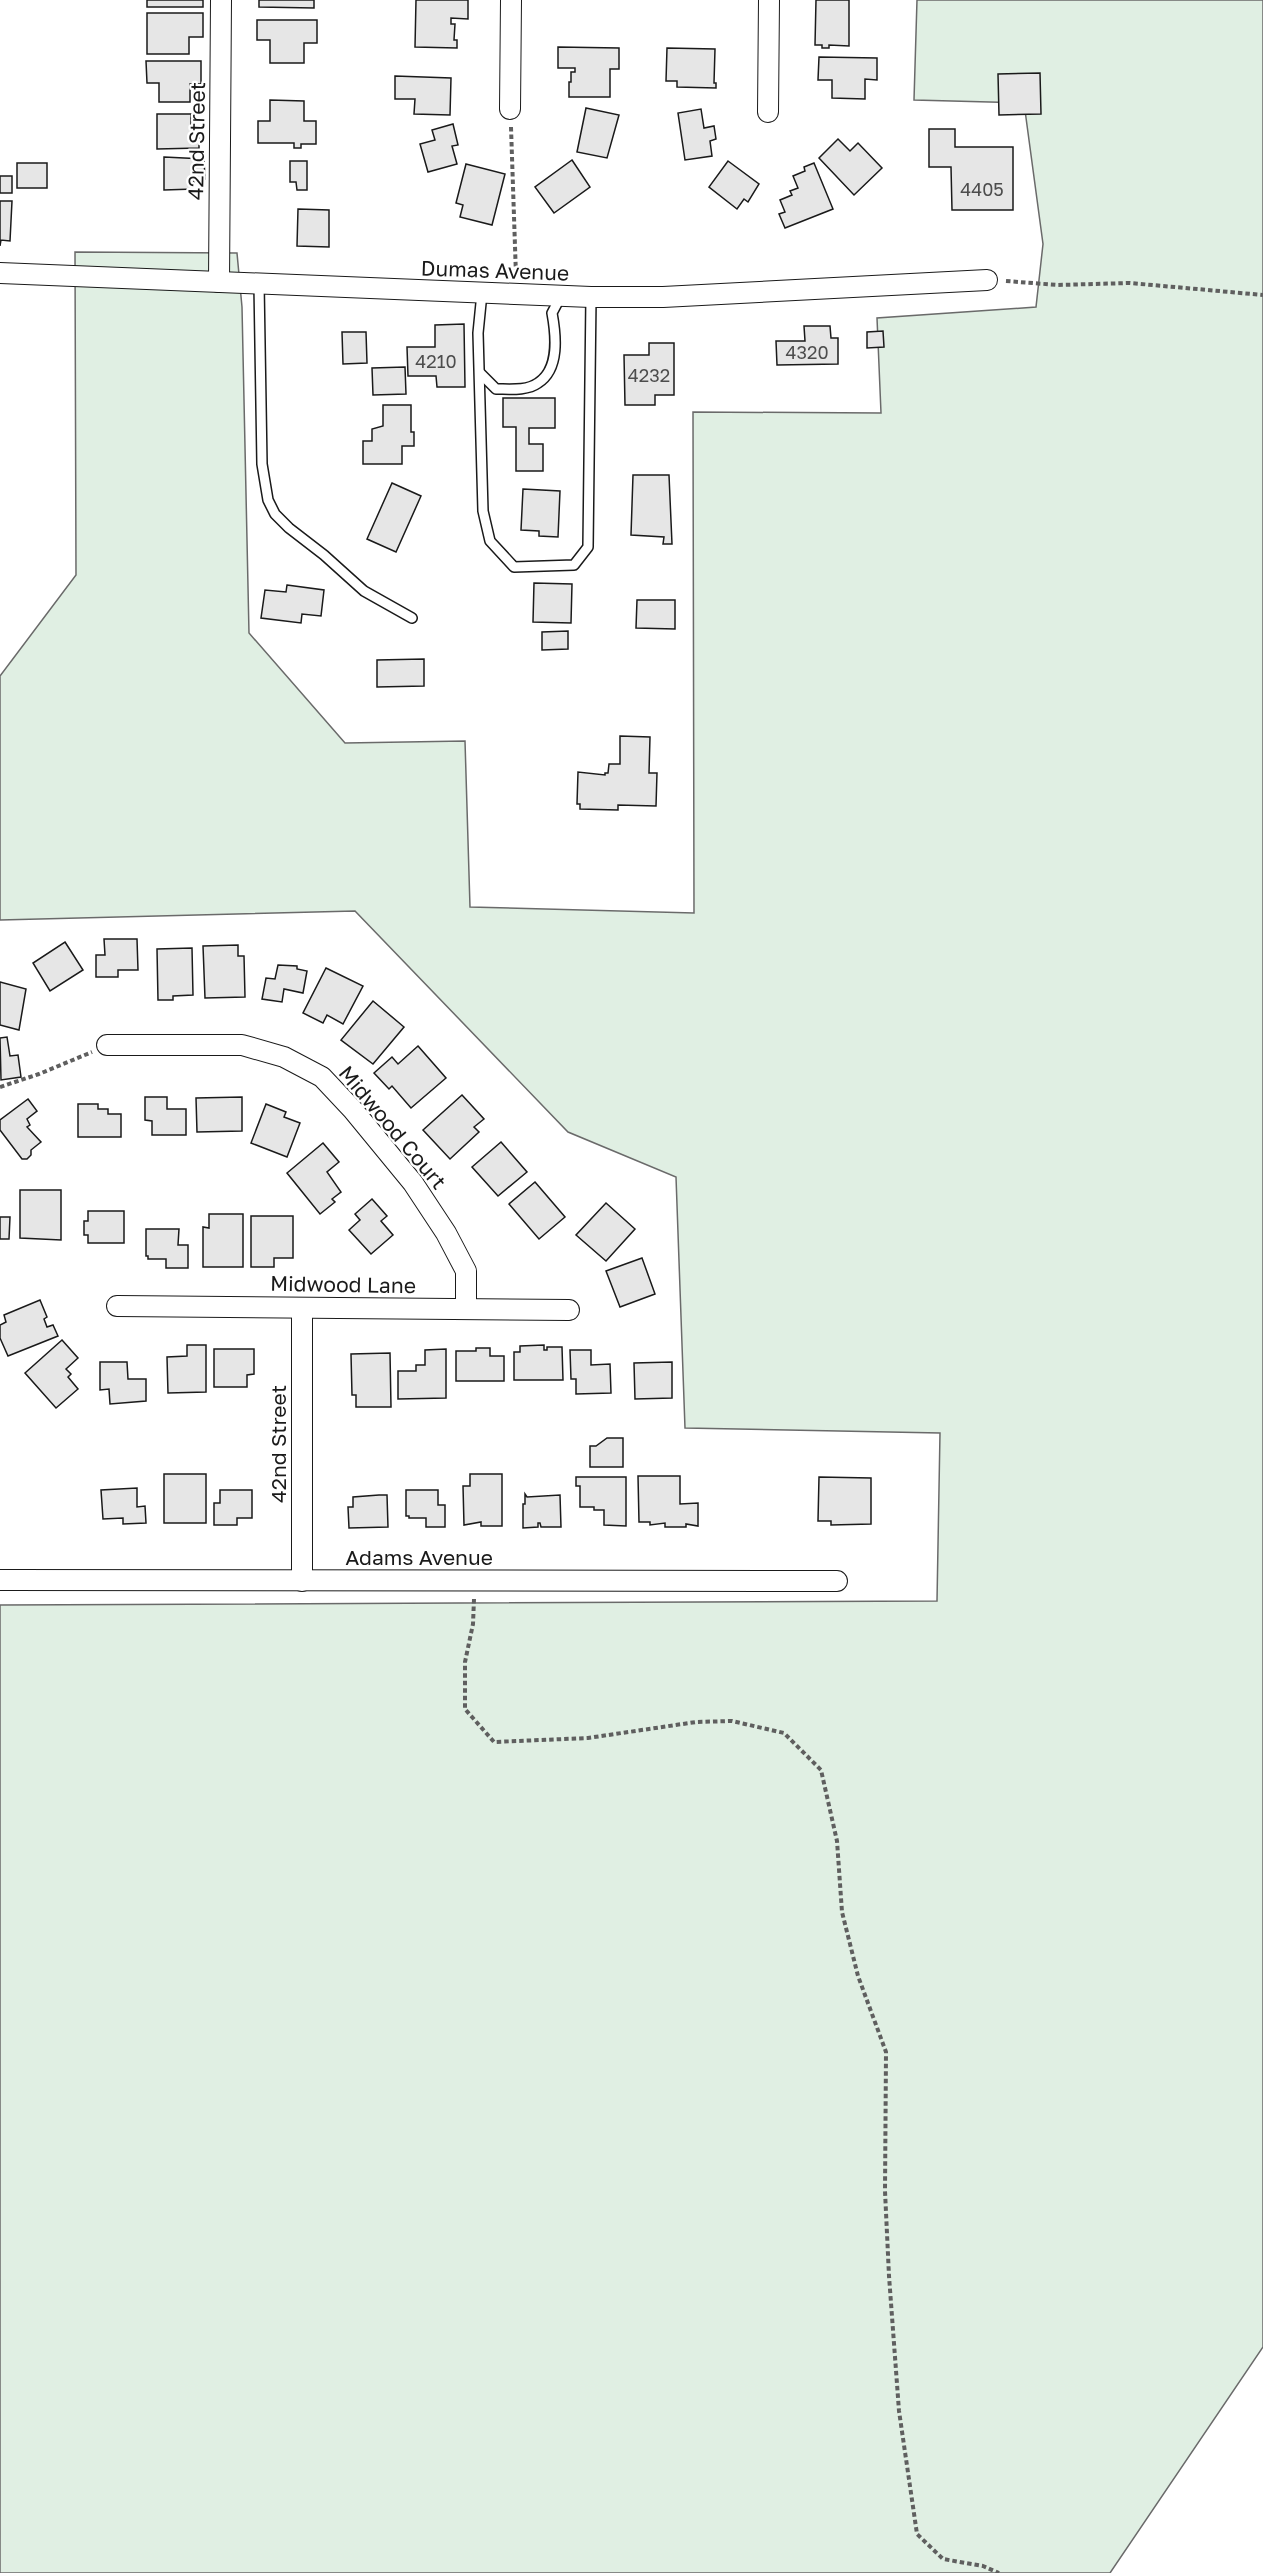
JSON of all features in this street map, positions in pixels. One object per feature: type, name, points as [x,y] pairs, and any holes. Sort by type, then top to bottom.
[{"type":"street","name":"42nd Street","points":[[219,282],[221,0]]},
{"type":"street","points":[[510,109],[511,0]]},
{"type":"street","points":[[768,112],[769,0]]},
{"type":"street","name":"Dumas Avenue","points":[[0,273],[591,297],[663,297],[987,279]]},
{"type":"street","name":"Midwood Court","points":[[107,1045],[242,1045],[284,1057],[322,1077],[353,1110],[413,1183],[446,1233],[466,1271],[466,1309]]},
{"type":"street","name":"Midwood Lane","points":[[117,1306],[569,1310]]},
{"type":"street","name":"42nd Street","points":[[302,1308],[302,1581]]},
{"type":"street","name":"Adams Avenue","points":[[0,1580],[837,1581]]},
{"type":"lane","points":[[259,284],[262,464],[268,500],[275,514],[289,528],[324,555],[364,591],[412,618]]},
{"type":"lane","points":[[482,293],[478,333],[483,511],[490,542],[514,567],[574,565],[588,547],[591,297]]},
{"type":"lane","points":[[480,374],[496,389],[519,389],[538,384],[550,370],[555,351],[552,313],[561,296]]},
{"type":"path","points":[[510,109],[517,295]]},
{"type":"path","points":[[987,279],[1058,285],[1130,283],[1263,295]]},
{"type":"path","points":[[0,1087],[39,1074],[107,1045]]},
{"type":"path","points":[[474,1581],[473,1624],[465,1662],[465,1709],[494,1742],[588,1738],[696,1722],[732,1721],[784,1733],[821,1770],[837,1841],[842,1912],[858,1976],[886,2052],[885,2191],[889,2276],[899,2411],[917,2534],[943,2559],[983,2566],[999,2573]]},
{"type":"green space","points":[[917,0],[1263,0],[1263,2347],[1110,2573],[0,2573],[0,1605],[937,1601],[940,1433],[685,1428],[676,1177],[568,1132],[355,911],[0,920],[0,676],[76,575],[75,252],[237,253],[242,307],[249,633],[345,743],[465,741],[470,907],[694,913],[693,412],[881,413],[877,318],[1036,307],[1043,244],[1024,103],[914,100]]},
{"type":"building","points":[[147,0],[203,0],[203,7],[147,7]]},
{"type":"building","points":[[259,0],[314,0],[314,8],[259,7]]},
{"type":"building","points":[[416,0],[468,0],[468,19],[451,18],[451,24],[455,24],[454,40],[457,40],[457,48],[415,47]]},
{"type":"building","points":[[816,0],[849,0],[849,46],[829,45],[829,48],[822,48],[822,45],[815,45]]},
{"type":"building","points":[[147,13],[203,13],[203,37],[189,37],[189,54],[147,54]]},
{"type":"building","points":[[257,20],[317,20],[317,43],[304,43],[304,63],[270,63],[270,40],[257,40]]},
{"type":"building","points":[[558,47],[619,48],[619,69],[610,69],[610,97],[569,97],[571,72],[575,72],[575,68],[558,68]]},
{"type":"building","points":[[667,48],[715,49],[714,83],[716,83],[716,88],[677,87],[677,81],[666,81]]},
{"type":"building","points":[[819,57],[877,58],[877,80],[865,79],[865,99],[832,98],[832,80],[818,80]]},
{"type":"building","points":[[146,61],[201,61],[201,84],[190,84],[190,102],[159,102],[159,83],[147,83]]},
{"type":"building","points":[[1040,73],[1041,114],[999,115],[998,74]]},
{"type":"building","points":[[395,76],[451,78],[450,115],[414,114],[415,99],[395,99]]},
{"type":"building","points":[[270,100],[304,101],[304,121],[316,121],[316,144],[301,144],[301,148],[294,148],[294,143],[258,143],[258,121],[270,121]]},
{"type":"building","points":[[586,108],[619,115],[607,158],[577,152]]},
{"type":"building","points":[[701,109],[704,128],[714,126],[716,139],[710,141],[712,156],[685,160],[678,113]]},
{"type":"building","points":[[157,114],[191,114],[191,126],[199,128],[199,148],[157,149]]},
{"type":"building","points":[[453,124],[458,145],[452,146],[457,164],[428,172],[420,144],[435,140],[432,130]]},
{"type":"building","points":[[929,129],[955,129],[955,147],[1013,147],[1013,210],[952,210],[951,167],[929,167]]},
{"type":"building","points":[[838,139],[850,151],[858,143],[882,168],[854,195],[819,158]]},
{"type":"building","points":[[164,157],[204,159],[205,179],[194,179],[194,189],[164,190]]},
{"type":"building","points":[[572,160],[590,187],[554,213],[535,187]]},
{"type":"building","points":[[290,161],[307,161],[307,190],[297,190],[296,182],[290,182]]},
{"type":"building","points":[[728,161],[759,184],[748,202],[744,199],[737,209],[709,187]]},
{"type":"building","points":[[17,163],[47,163],[47,188],[17,188]]},
{"type":"building","points":[[814,163],[833,209],[785,228],[779,214],[785,212],[780,200],[792,195],[790,191],[798,188],[793,176],[805,171],[804,167]]},
{"type":"building","points":[[466,164],[505,174],[492,225],[460,217],[463,205],[456,203]]},
{"type":"building","points":[[0,176],[12,176],[12,193],[0,193]]},
{"type":"building","points":[[0,201],[12,201],[10,241],[1,240],[0,246]]},
{"type":"building","points":[[298,209],[329,210],[329,247],[297,246]]},
{"type":"building","points":[[464,324],[465,387],[437,387],[436,376],[408,376],[407,347],[435,347],[435,325]]},
{"type":"building","points":[[804,326],[830,326],[831,338],[838,338],[838,364],[777,365],[776,341],[805,341]]},
{"type":"building","points":[[883,331],[884,347],[867,348],[867,332]]},
{"type":"building","points":[[342,332],[366,332],[367,363],[343,364]]},
{"type":"building","points":[[649,343],[674,343],[674,395],[655,395],[655,405],[625,405],[624,355],[649,355]]},
{"type":"building","points":[[405,367],[406,394],[373,395],[372,368]]},
{"type":"building","points":[[503,398],[555,398],[555,428],[529,428],[529,444],[543,444],[543,471],[516,471],[516,427],[503,427]]},
{"type":"building","points":[[383,405],[411,405],[411,432],[414,432],[414,446],[402,446],[402,464],[363,464],[363,441],[372,441],[372,429],[383,426]]},
{"type":"building","points":[[633,475],[669,475],[672,544],[663,544],[664,537],[631,535]]},
{"type":"building","points":[[392,483],[421,496],[396,552],[367,539]]},
{"type":"building","points":[[523,489],[560,491],[558,537],[539,536],[539,531],[521,530]]},
{"type":"building","points":[[534,583],[572,584],[571,623],[533,622]]},
{"type":"building","points":[[287,585],[324,590],[321,616],[302,614],[301,623],[261,618],[265,590],[286,592]]},
{"type":"building","points":[[637,600],[675,600],[675,629],[636,628]]},
{"type":"building","points":[[568,631],[568,649],[542,650],[542,632]]},
{"type":"building","points":[[424,659],[424,686],[377,687],[377,660]]},
{"type":"building","points":[[620,736],[650,737],[649,773],[657,773],[656,806],[618,805],[618,810],[580,809],[580,804],[577,804],[578,772],[605,775],[608,773],[609,764],[620,764]]},
{"type":"building","points":[[104,939],[137,939],[138,970],[118,970],[118,977],[96,977],[96,955],[105,955]]},
{"type":"building","points":[[65,942],[83,970],[50,991],[33,963]]},
{"type":"building","points":[[238,945],[238,956],[244,956],[245,997],[205,998],[203,946]]},
{"type":"building","points":[[192,948],[193,995],[173,996],[173,1000],[158,1000],[157,949]]},
{"type":"building","points":[[278,965],[297,966],[297,969],[307,971],[303,993],[284,989],[282,1002],[262,999],[266,978],[275,979]]},
{"type":"building","points":[[326,968],[363,986],[343,1024],[327,1015],[323,1023],[303,1013]]},
{"type":"building","points":[[0,982],[26,989],[19,1030],[0,1025]]},
{"type":"building","points":[[373,1001],[404,1027],[373,1064],[341,1040]]},
{"type":"building","points":[[7,1037],[10,1056],[18,1055],[21,1077],[1,1080],[0,1038]]},
{"type":"building","points":[[418,1046],[446,1078],[411,1108],[392,1086],[389,1089],[374,1073],[392,1057],[398,1064]]},
{"type":"building","points":[[462,1095],[484,1119],[474,1127],[479,1132],[450,1159],[423,1130]]},
{"type":"building","points":[[145,1097],[167,1097],[167,1109],[186,1109],[186,1135],[152,1135],[152,1121],[145,1120]]},
{"type":"building","points":[[242,1097],[242,1131],[197,1132],[196,1098]]},
{"type":"building","points":[[28,1099],[37,1111],[27,1119],[30,1125],[27,1127],[41,1142],[31,1150],[31,1155],[27,1159],[22,1159],[0,1130],[0,1120]]},
{"type":"building","points":[[78,1104],[98,1104],[98,1109],[108,1109],[108,1114],[121,1114],[121,1137],[78,1137]]},
{"type":"building","points":[[266,1104],[286,1112],[284,1117],[300,1123],[287,1157],[251,1143]]},
{"type":"building","points":[[501,1142],[527,1172],[498,1196],[472,1167]]},
{"type":"building","points":[[323,1143],[339,1162],[327,1172],[341,1192],[332,1199],[335,1202],[320,1214],[287,1173]]},
{"type":"building","points":[[535,1182],[565,1217],[539,1239],[509,1204]]},
{"type":"building","points":[[20,1190],[61,1190],[61,1240],[20,1238]]},
{"type":"building","points":[[372,1199],[387,1216],[381,1221],[393,1235],[371,1254],[349,1230],[360,1220],[355,1214]]},
{"type":"building","points":[[606,1203],[635,1229],[606,1261],[576,1235]]},
{"type":"building","points":[[88,1211],[124,1211],[124,1243],[88,1243],[88,1235],[84,1235],[84,1221],[88,1221]]},
{"type":"building","points":[[209,1214],[243,1214],[243,1267],[203,1267],[203,1227],[209,1228]]},
{"type":"building","points":[[251,1216],[293,1216],[293,1258],[274,1258],[274,1267],[251,1267]]},
{"type":"building","points":[[0,1217],[10,1217],[9,1239],[0,1239]]},
{"type":"building","points":[[146,1229],[179,1229],[178,1245],[188,1245],[188,1268],[166,1268],[166,1259],[148,1259]]},
{"type":"building","points":[[642,1258],[655,1294],[620,1307],[606,1271]]},
{"type":"building","points":[[40,1300],[47,1317],[44,1319],[47,1327],[53,1325],[58,1336],[8,1356],[0,1338],[0,1325],[6,1322],[4,1315]]},
{"type":"building","points":[[62,1340],[78,1358],[66,1369],[71,1374],[68,1377],[78,1389],[56,1408],[25,1373]]},
{"type":"building","points":[[187,1345],[206,1345],[206,1392],[168,1393],[167,1357],[187,1356]]},
{"type":"building","points":[[544,1345],[544,1350],[547,1350],[547,1347],[562,1347],[563,1380],[514,1380],[514,1352],[520,1352],[520,1346]]},
{"type":"building","points":[[476,1348],[490,1348],[490,1356],[504,1356],[504,1381],[456,1381],[456,1351],[476,1351]]},
{"type":"building","points":[[214,1349],[254,1349],[254,1374],[247,1375],[247,1387],[214,1387]]},
{"type":"building","points":[[446,1349],[446,1398],[398,1399],[398,1371],[416,1371],[416,1365],[425,1365],[425,1350]]},
{"type":"building","points":[[570,1350],[591,1350],[591,1365],[610,1364],[611,1393],[576,1394],[576,1379],[571,1379]]},
{"type":"building","points":[[390,1353],[391,1407],[356,1407],[356,1395],[352,1395],[351,1354]]},
{"type":"building","points":[[100,1362],[127,1362],[128,1379],[146,1379],[146,1401],[110,1404],[109,1389],[100,1390]]},
{"type":"building","points":[[672,1362],[672,1398],[635,1399],[634,1363]]},
{"type":"building","points":[[607,1438],[623,1438],[623,1467],[590,1467],[590,1446],[596,1446]]},
{"type":"building","points":[[164,1474],[206,1474],[206,1523],[164,1523]]},
{"type":"building","points":[[470,1474],[502,1474],[502,1526],[481,1526],[481,1522],[464,1525],[463,1486],[470,1486]]},
{"type":"building","points":[[638,1476],[680,1476],[680,1504],[698,1503],[698,1526],[686,1524],[686,1527],[665,1527],[665,1523],[650,1525],[650,1522],[639,1522]]},
{"type":"building","points":[[576,1477],[626,1477],[626,1526],[604,1525],[604,1510],[580,1507],[580,1486],[576,1486]]},
{"type":"building","points":[[819,1477],[871,1478],[871,1524],[831,1525],[831,1521],[818,1521]]},
{"type":"building","points":[[137,1488],[137,1507],[145,1506],[146,1523],[123,1524],[123,1518],[103,1519],[101,1490]]},
{"type":"building","points":[[220,1490],[252,1490],[252,1518],[237,1518],[237,1525],[214,1525],[214,1503],[220,1503]]},
{"type":"building","points":[[406,1490],[438,1490],[438,1505],[445,1505],[445,1527],[426,1527],[426,1518],[406,1516]]},
{"type":"building","points":[[525,1494],[527,1497],[560,1495],[561,1527],[541,1527],[538,1523],[538,1527],[523,1528]]},
{"type":"building","points":[[387,1495],[388,1527],[349,1528],[348,1507],[353,1507],[353,1497]]}]
